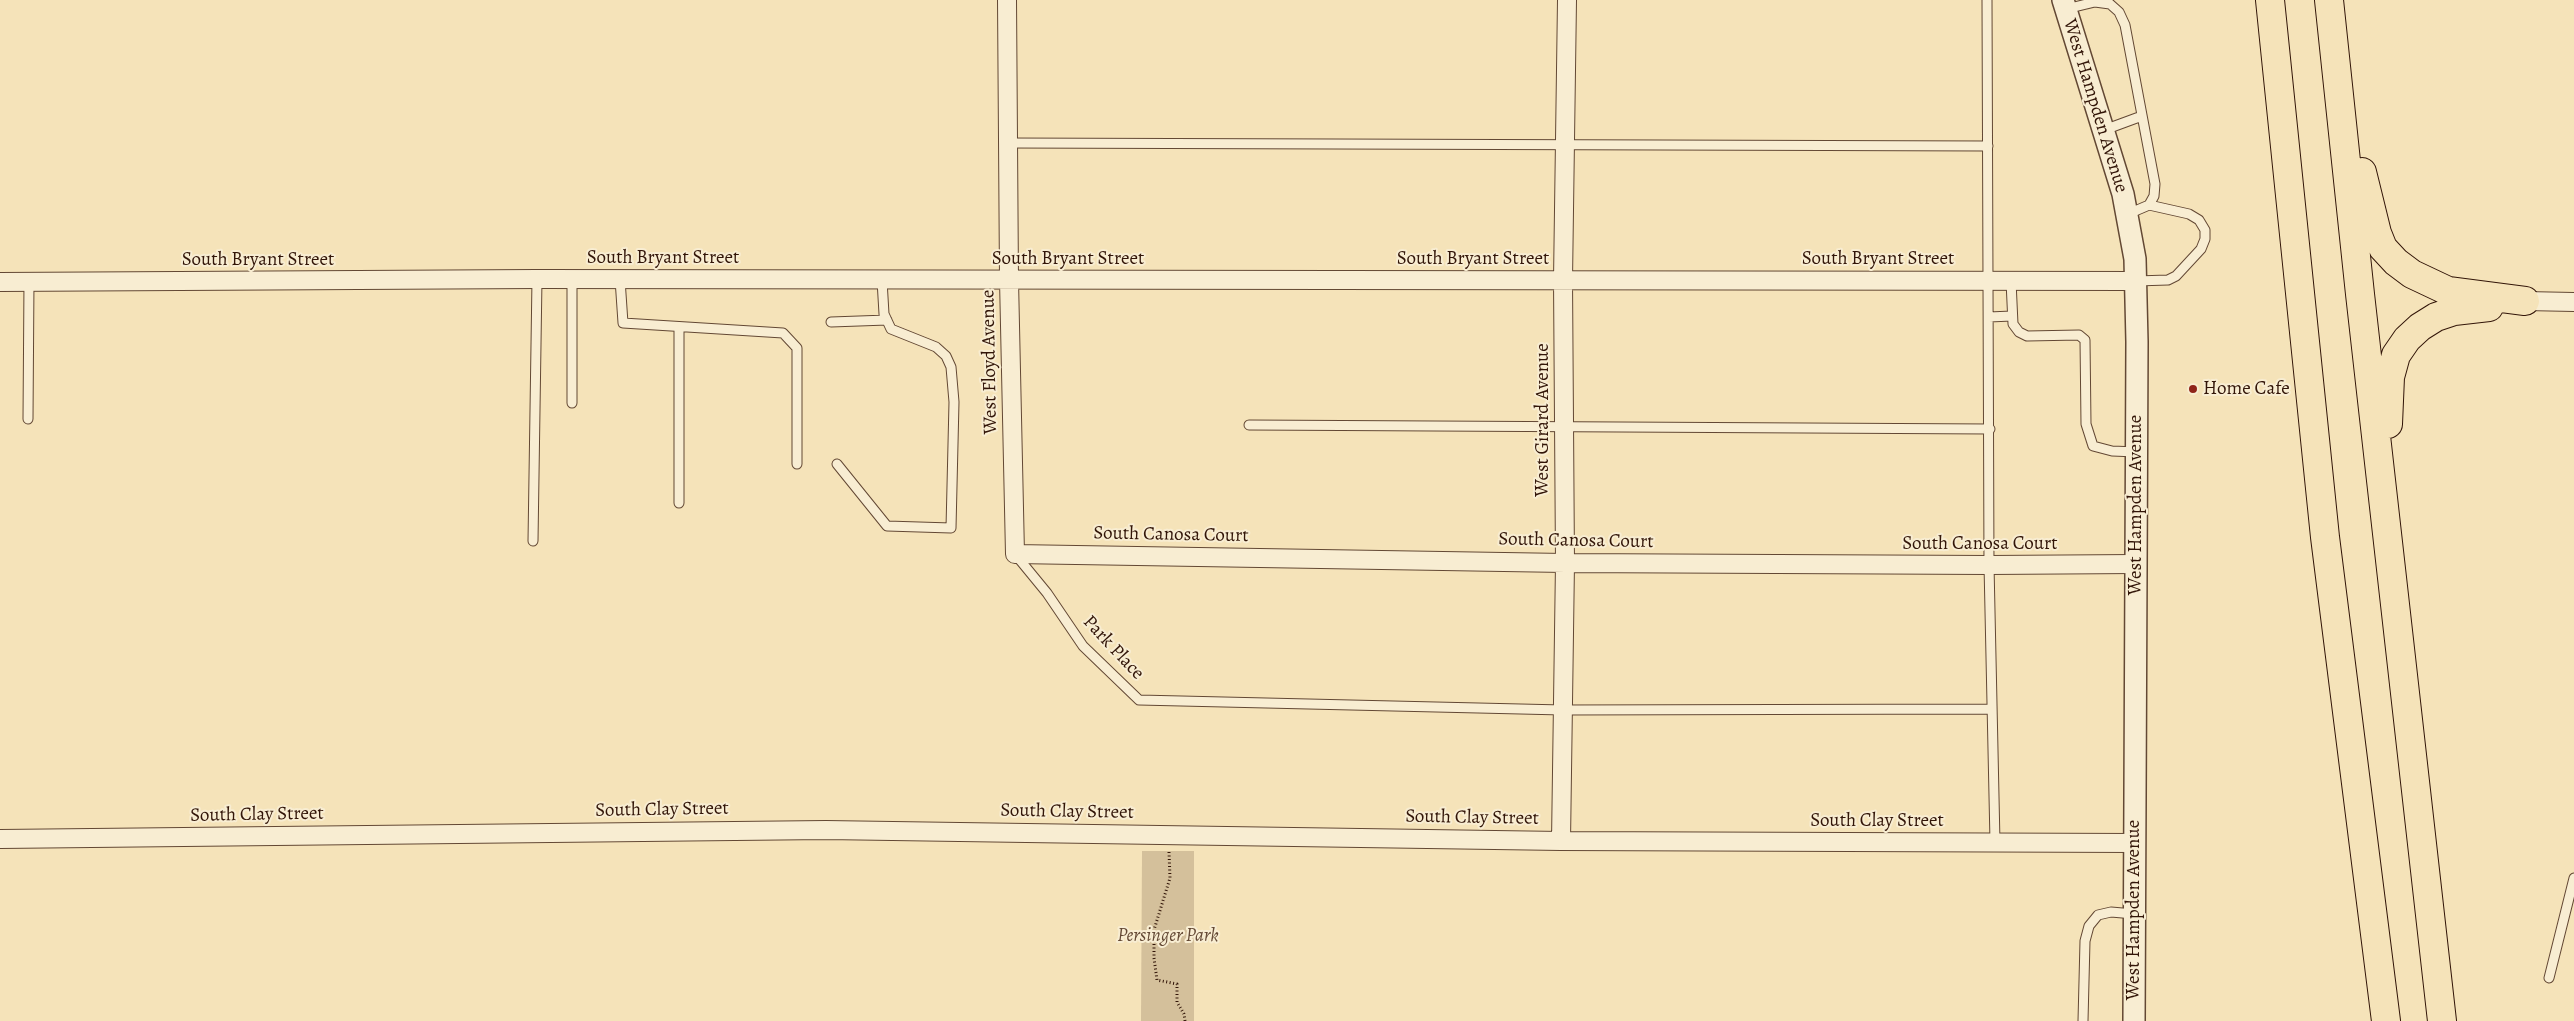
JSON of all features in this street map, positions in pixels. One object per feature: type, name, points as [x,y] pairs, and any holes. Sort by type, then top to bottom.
[{"type":"highway","points":[[2270,0],[2325,536],[2386,1021]]},
{"type":"highway","points":[[2330,0],[2365,188],[2383,248],[2412,274],[2448,291],[2525,301]]},
{"type":"highway","points":[[2330,0],[2442,1021]]},
{"type":"highway","points":[[2388,539],[2388,407],[2390,377],[2396,356],[2420,327],[2436,317],[2454,311],[2525,301]]},
{"type":"street","name":"West Floyd Avenue","points":[[1007,0],[1009,280],[1015,554]]},
{"type":"street","name":"West Girard Avenue","points":[[1561,840],[1565,563],[1563,280],[1567,0]]},
{"type":"street","name":"West Hampden Avenue","points":[[2064,5],[2128,214],[2136,281],[2134,1021]]},
{"type":"street","name":"South Bryant Street","points":[[0,282],[537,279],[2136,281]]},
{"type":"street","points":[[2525,301],[2574,302]]},
{"type":"street","name":"South Canosa Court","points":[[1015,554],[1565,563],[1989,566],[2136,564]]},
{"type":"street","name":"South Clay Street","points":[[0,838],[816,830],[1561,840],[2134,843]]},
{"type":"lane","points":[[1987,0],[1989,566],[1995,842]]},
{"type":"lane","points":[[2064,5],[2109,2],[2119,12],[2125,25],[2155,184],[2154,196],[2149,205]]},
{"type":"lane","points":[[2103,130],[2142,116]]},
{"type":"lane","points":[[1008,143],[1988,146]]},
{"type":"lane","points":[[2128,214],[2149,205],[2189,214],[2199,220],[2205,230],[2205,239],[2201,248],[2176,276],[2168,280],[2136,281]]},
{"type":"lane","points":[[533,541],[537,279]]},
{"type":"lane","points":[[572,280],[572,402]]},
{"type":"lane","points":[[620,280],[623,323],[783,333],[797,348],[797,464]]},
{"type":"lane","points":[[837,464],[887,526],[951,528],[954,402],[951,367],[946,356],[936,347],[891,329],[884,314],[882,280]]},
{"type":"lane","points":[[28,419],[29,281]]},
{"type":"lane","points":[[2011,281],[2013,324],[2019,332],[2027,336],[2079,335],[2085,340],[2086,424],[2093,446],[2102,450],[2137,452]]},
{"type":"lane","points":[[1989,316],[2012,316]]},
{"type":"lane","points":[[831,322],[887,320]]},
{"type":"lane","points":[[679,326],[679,503]]},
{"type":"lane","points":[[1249,425],[1990,429]]},
{"type":"lane","name":"Park Place","points":[[1015,554],[1047,593],[1083,646],[1139,700],[1563,710]]},
{"type":"lane","points":[[1563,710],[1992,709]]},
{"type":"lane","points":[[2549,978],[2574,878]]},
{"type":"lane","points":[[2083,1021],[2085,941],[2089,926],[2098,915],[2111,912],[2134,914]]},
{"type":"path","points":[[1169,835],[1170,878],[1154,930],[1154,958],[1157,980],[1177,984],[1177,1002],[1184,1014],[1185,1021]]},
{"type":"green space","name":"Persinger Park","points":[[1142,851],[1194,851],[1194,1021],[1141,1021]]},
{"type":"place","name":"Home Cafe","points":[[2193,389]]}]
